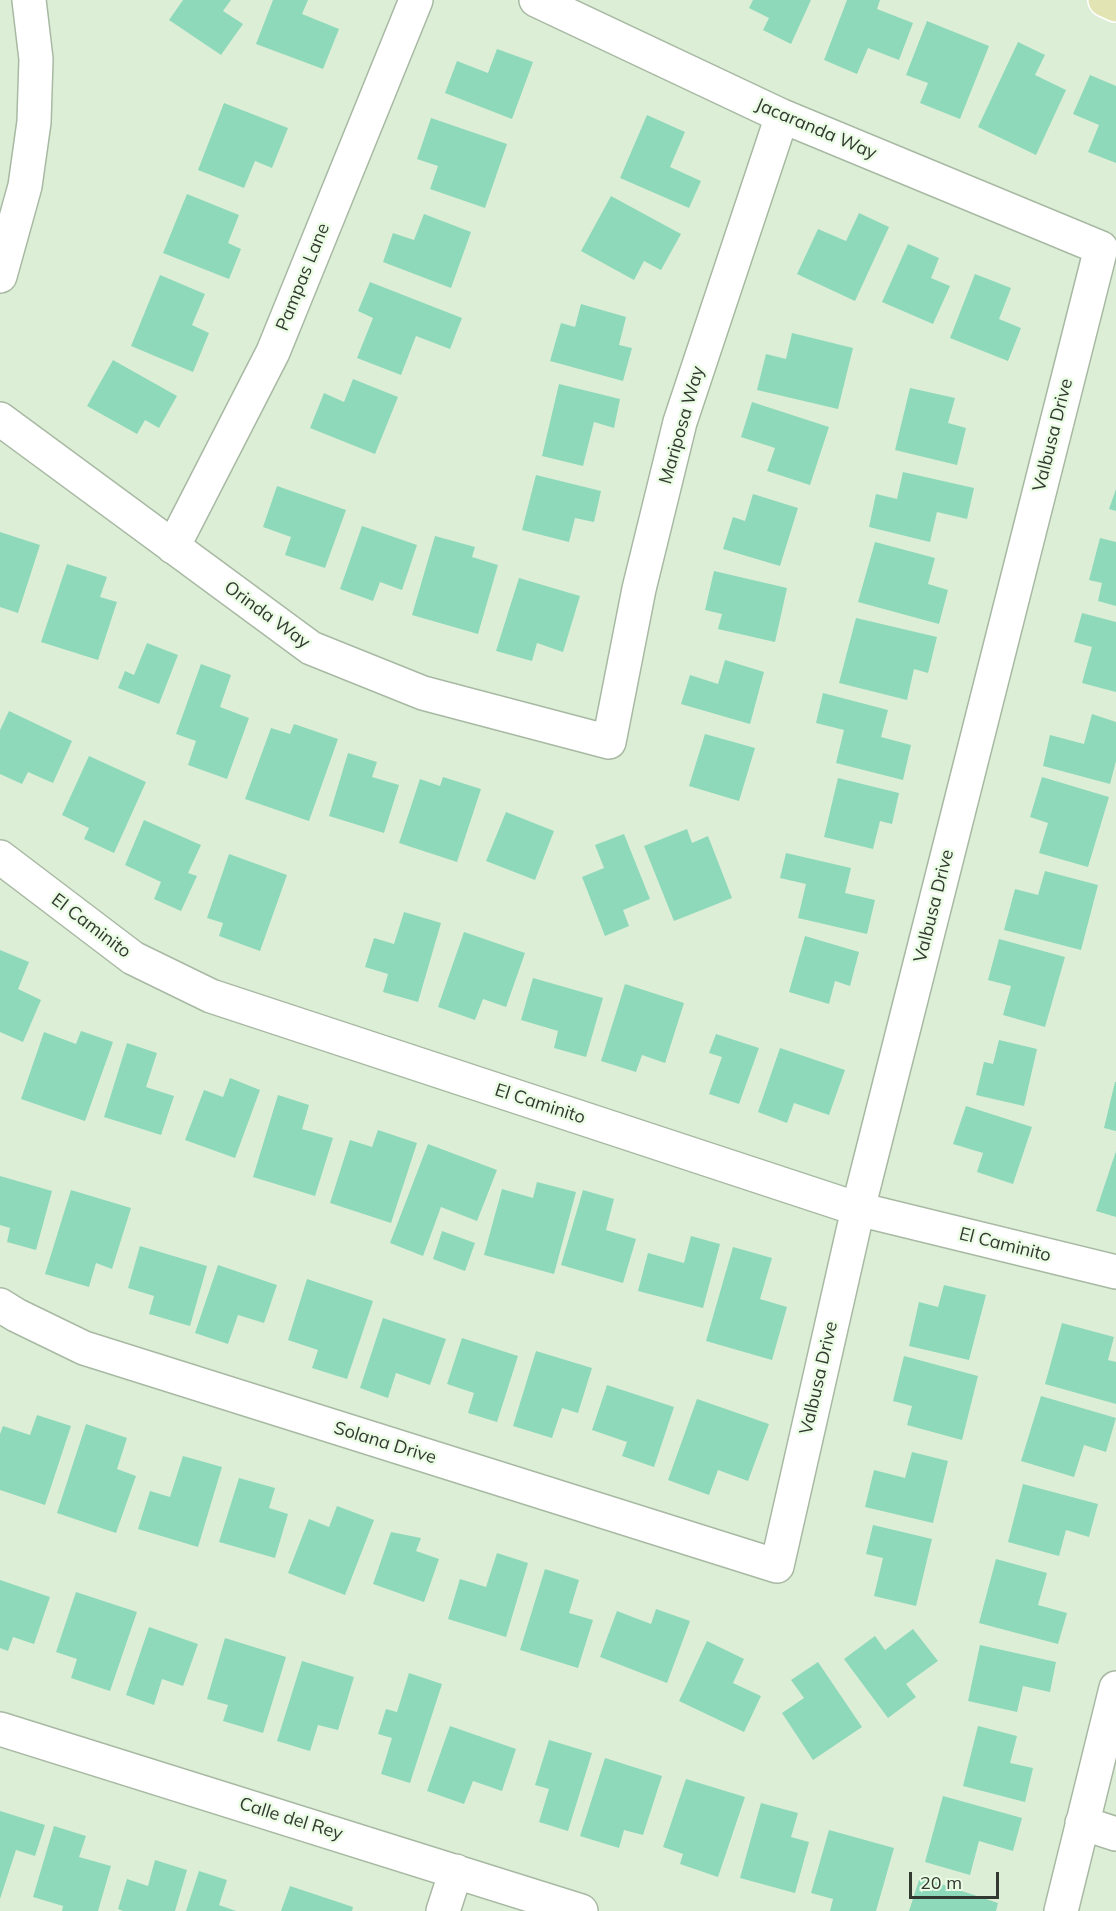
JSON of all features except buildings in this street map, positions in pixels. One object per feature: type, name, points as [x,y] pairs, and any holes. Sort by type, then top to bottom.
[{"type":"main road","points":[[1105,0],[1116,5]]},
{"type":"street","points":[[0,276],[26,186],[34,122],[36,59],[29,0]]},
{"type":"street","name":"Pampas Lane","points":[[173,547],[273,352],[416,0]]},
{"type":"street","name":"Jacaranda Way","points":[[537,0],[782,116],[1101,248]]},
{"type":"street","name":"Mariposa Way","points":[[609,742],[639,588],[680,422],[782,116]]},
{"type":"street","name":"Valbusa Drive","points":[[777,1566],[858,1209],[1101,248]]},
{"type":"street","name":"Orinda Way","points":[[0,419],[311,648],[423,693],[609,742]]},
{"type":"street","name":"El Caminito","points":[[0,857],[133,958],[212,996],[858,1209],[1116,1272]]},
{"type":"street","name":"Solana Drive","points":[[0,1305],[84,1348],[777,1566]]},
{"type":"street","points":[[1061,1911],[1116,1688]]},
{"type":"street","name":"Calle del Rey","points":[[0,1729],[581,1911]]},
{"type":"street","points":[[1082,1823],[1116,1834]]},
{"type":"street","points":[[444,1911],[456,1871]]}]
